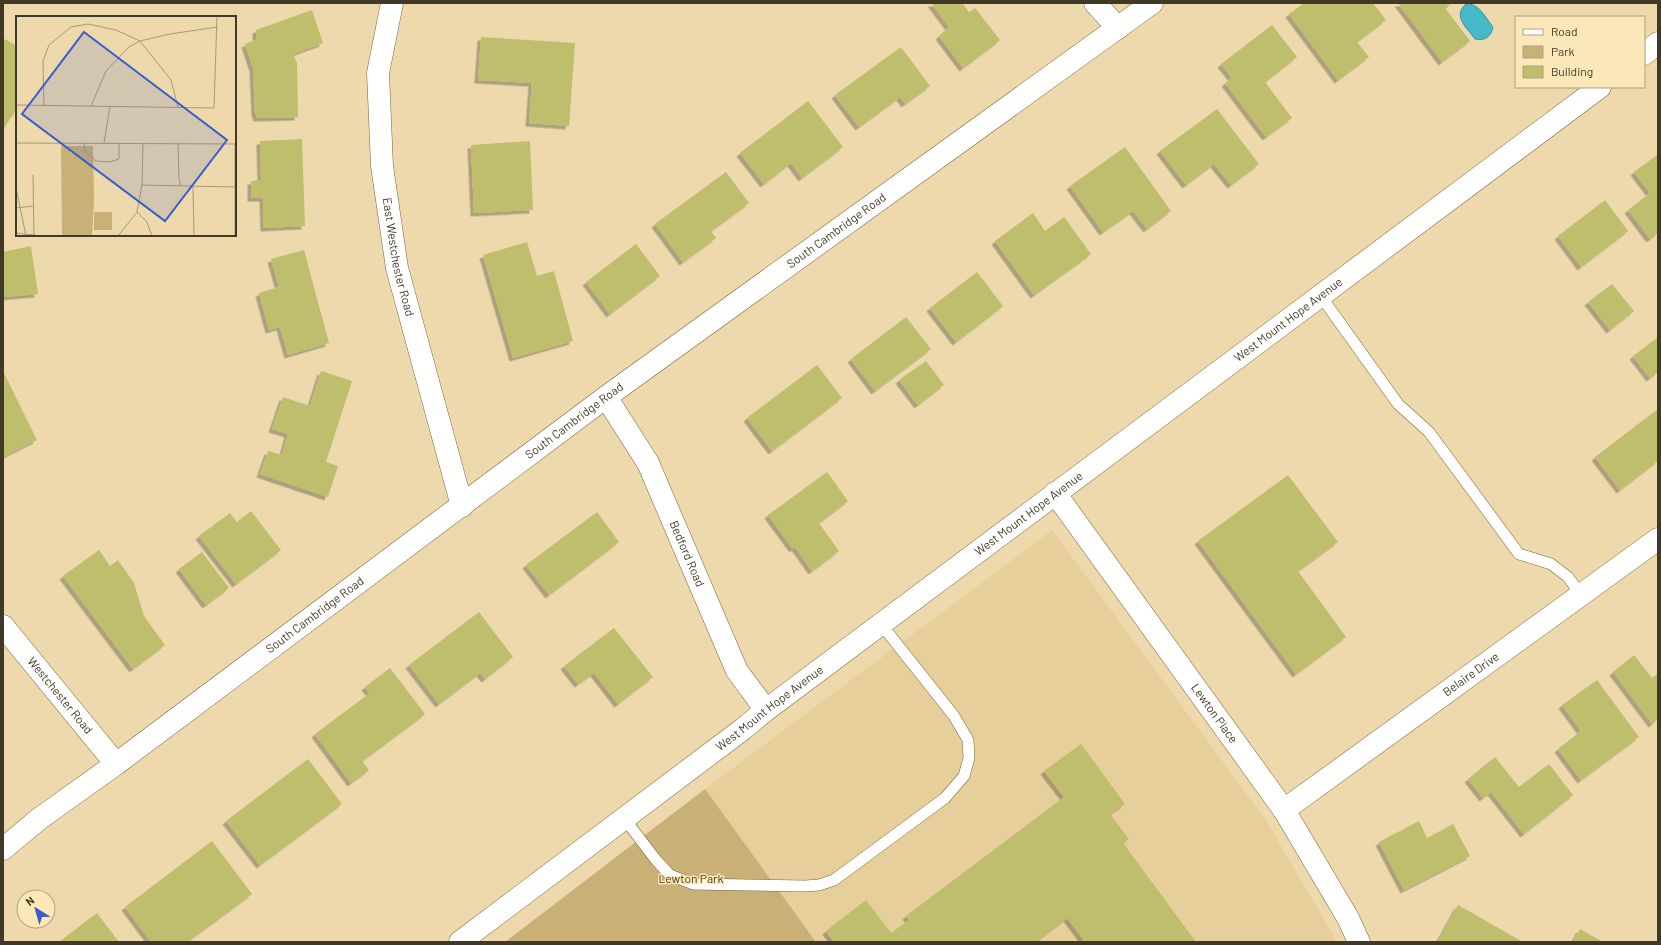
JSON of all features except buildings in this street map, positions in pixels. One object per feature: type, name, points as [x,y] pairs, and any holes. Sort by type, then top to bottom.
[{"type":"street","name":"East Westchester Road","points":[[392,3],[378,73],[382,166],[397,268],[462,506]]},
{"type":"street","points":[[1095,3],[1118,28]]},
{"type":"street","name":"South Cambridge Road","points":[[3,849],[39,819],[116,764],[606,398],[1152,3]]},
{"type":"street","points":[[1645,53],[1658,44]]},
{"type":"street","name":"West Mount Hope Avenue","points":[[460,942],[1055,493],[1599,88]]},
{"type":"street","name":"Bedford Road","points":[[606,398],[648,463],[737,671],[766,710]]},
{"type":"street","name":"Lewton Place","points":[[1055,493],[1284,810],[1348,918],[1358,942]]},
{"type":"street","name":"Belaire Drive","points":[[1284,810],[1658,539]]},
{"type":"street","name":"Westchester Road","points":[[3,626],[116,764]]},
{"type":"lane","points":[[1320,295],[1398,404],[1429,432],[1519,554],[1551,564],[1568,577],[1581,595]]},
{"type":"lane","points":[[624,818],[656,860],[670,875],[693,884],[805,886],[819,885],[834,880],[945,798],[964,776],[969,758],[968,740],[954,716],[881,624]]},
{"type":"shaded area","points":[[1052,530],[1267,822],[1337,942],[816,942],[705,789]]},
{"type":"green space","name":"Lewton Park","points":[[705,789],[816,942],[505,942]]},
{"type":"water","points":[[1466,4],[1471,4],[1478,8],[1493,27],[1487,38],[1475,39],[1462,22],[1460,13]]}]
